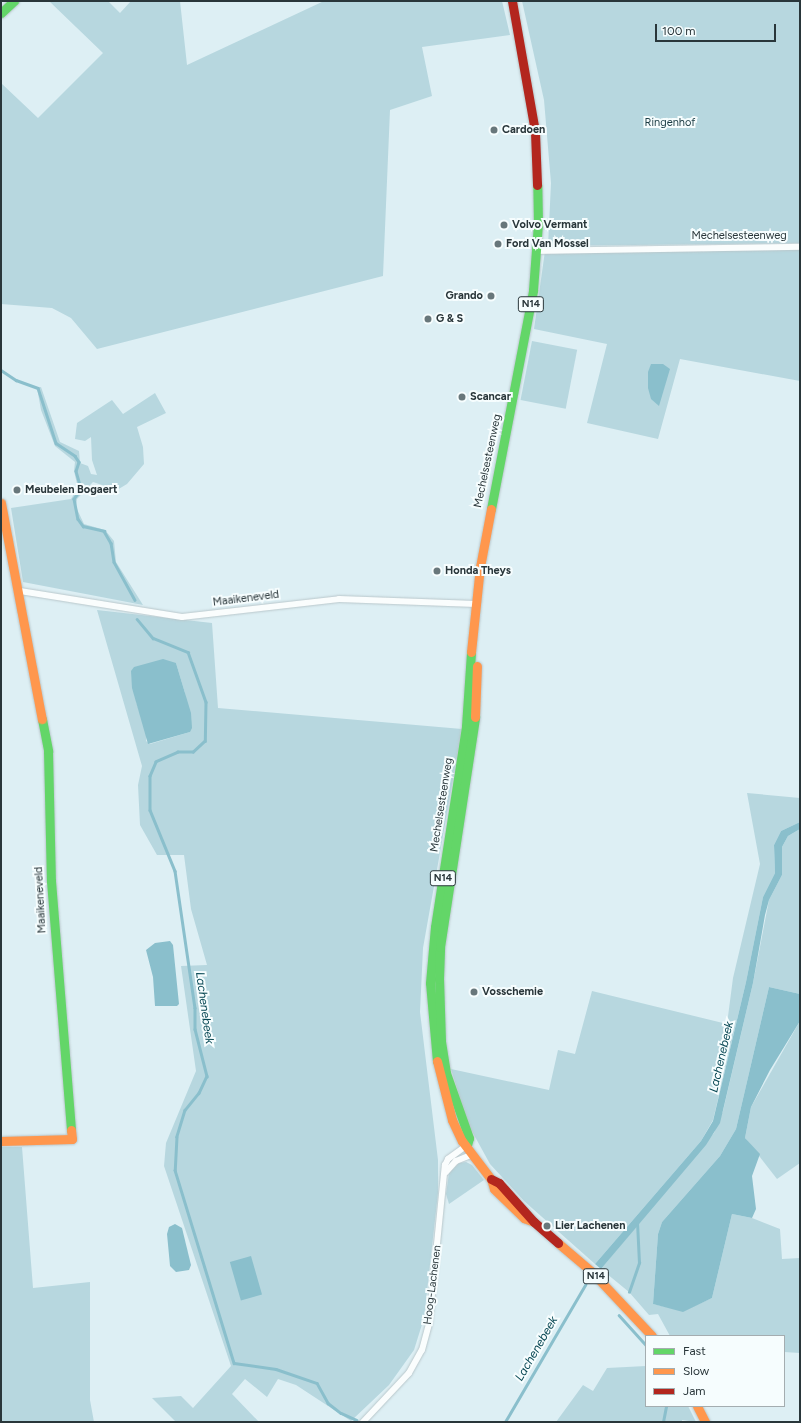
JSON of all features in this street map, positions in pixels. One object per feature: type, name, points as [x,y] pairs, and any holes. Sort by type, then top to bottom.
[{"type":"main road","points":[[1,13],[14,1]]},
{"type":"main road","name":"Mechelsesteenweg","points":[[512,1],[526,70],[534,126],[538,224],[533,290],[526,332],[486,526],[476,604],[476,712],[440,946],[439,980],[441,1041],[446,1073],[451,1092],[469,1138],[467,1145],[473,1154],[491,1179],[499,1183],[534,1222],[591,1271],[651,1335]]},
{"type":"main road","name":"Maaikeneveld","points":[[1,503],[20,591],[48,751],[51,881],[72,1140],[1,1141]]},
{"type":"main road","points":[[698,1407],[705,1422]]},
{"type":"street","name":"Mechelsesteenweg","points":[[535,251],[800,247]]},
{"type":"street","name":"Maaikeneveld","points":[[20,591],[182,617],[339,599],[476,604]]},
{"type":"street","name":"Hoog-Lachenen","points":[[363,1422],[409,1373],[422,1350],[429,1324],[445,1174],[448,1160],[467,1145]]},
{"type":"street","points":[[445,1174],[456,1161],[473,1154]]},
{"type":"green space","points":[[49,1],[108,1],[120,13],[131,1],[180,1],[187,65],[324,1],[502,1],[510,35],[422,47],[432,96],[390,110],[383,276],[97,349],[71,318],[52,308],[1,304],[1,83],[38,118],[103,53]]},
{"type":"green space","name":"Ringenhof","points":[[522,1],[800,1],[800,243],[548,246],[551,183],[544,100]]},
{"type":"green space","points":[[800,250],[800,381],[680,359],[658,439],[587,423],[607,344],[534,329],[545,251]]},
{"type":"green space","points":[[532,341],[577,350],[566,409],[521,400]]},
{"type":"green space","points":[[41,387],[60,442],[79,451],[80,463],[88,466],[91,474],[97,475],[92,460],[91,437],[85,441],[75,439],[77,423],[112,400],[123,414],[155,393],[166,413],[137,427],[143,447],[144,464],[127,484],[117,490],[93,482],[77,499],[76,507],[84,524],[105,530],[114,541],[116,562],[143,605],[23,582],[11,508],[71,499],[78,488],[74,471],[75,462],[55,446],[41,410],[37,388]]},
{"type":"green space","points":[[97,610],[212,623],[218,708],[462,729],[423,948],[420,1012],[438,1160],[438,1193],[424,1318],[414,1350],[389,1385],[351,1421],[296,1385],[278,1379],[267,1397],[245,1379],[232,1394],[259,1422],[176,1422],[152,1398],[181,1396],[193,1408],[231,1366],[164,1166],[166,1143],[196,1071],[181,966],[207,965],[191,909],[184,855],[157,855],[140,825],[138,785],[142,766]],"holes":[[[176,663],[185,693],[190,732],[150,744],[146,741],[147,735],[136,701]]]},
{"type":"green space","points":[[747,793],[800,798],[800,822],[781,831],[774,845],[775,873],[763,897],[746,982],[713,1120],[701,1141],[595,1264],[524,1201],[490,1164],[468,1124],[451,1069],[549,1090],[558,1050],[575,1054],[592,991],[727,1024],[733,978],[760,864]]},
{"type":"green space","points":[[800,829],[800,994],[769,987],[736,1129],[720,1156],[662,1222],[658,1234],[653,1304],[683,1311],[712,1298],[732,1214],[752,1218],[780,1229],[782,1259],[800,1258],[800,1353],[785,1352],[785,1335],[669,1335],[658,1314],[649,1315],[629,1292],[601,1269],[714,1133],[723,1111],[753,983],[769,900],[782,875],[782,847],[788,836]]},
{"type":"green space","points":[[800,1021],[800,1163],[777,1179],[745,1138],[751,1107]]},
{"type":"green space","points":[[1,1147],[22,1147],[33,1288],[90,1282],[90,1400],[94,1422],[1,1422]]},
{"type":"green space","points":[[466,1162],[472,1165],[484,1180],[449,1204],[446,1194],[449,1173],[459,1163]]},
{"type":"green space","points":[[645,1366],[645,1407],[688,1407],[696,1422],[682,1420],[682,1422],[556,1422],[583,1385],[593,1391],[607,1368]]},
{"type":"shaded area","points":[[651,364],[663,364],[670,369],[659,406],[651,399],[648,388],[648,372]]},
{"type":"shaded area","points":[[163,659],[176,663],[191,713],[192,728],[190,732],[148,744],[132,688],[131,671],[134,667]]},
{"type":"shaded area","points":[[800,822],[800,829],[788,836],[782,847],[782,875],[769,900],[765,915],[753,983],[720,1123],[706,1145],[601,1269],[595,1264],[701,1141],[713,1121],[746,982],[763,897],[775,873],[774,845],[781,831]]},
{"type":"shaded area","points":[[170,941],[173,945],[179,1004],[177,1006],[155,1006],[153,977],[146,950],[155,943]]},
{"type":"shaded area","points":[[769,987],[800,994],[800,1021],[770,1070],[751,1107],[745,1138],[760,1154],[752,1176],[756,1209],[752,1218],[732,1214],[712,1298],[683,1312],[653,1304],[658,1234],[662,1222],[720,1156],[736,1129]]},
{"type":"shaded area","points":[[175,1224],[182,1228],[191,1265],[189,1270],[176,1272],[170,1266],[167,1234],[169,1227]]},
{"type":"shaded area","points":[[251,1256],[262,1294],[241,1301],[230,1262]]},
{"type":"waterway","name":"Lachenebeek","points":[[1,370],[16,380],[38,388],[56,443],[75,456],[79,462],[76,471],[81,489],[74,499],[78,519],[83,526],[104,531],[111,543],[114,562],[135,600]]},
{"type":"waterway","name":"Lachenebeek","points":[[137,619],[153,638],[188,652],[206,702],[205,741],[193,752],[178,752],[156,762],[150,776],[150,810],[175,871],[195,1008],[195,1029],[207,1076],[199,1093],[185,1110],[177,1137],[175,1170],[234,1363],[276,1369],[317,1383],[328,1403],[341,1413],[357,1420]]},
{"type":"waterway","points":[[629,1292],[639,1263],[637,1222]]},
{"type":"waterway","name":"Lachenebeek","points":[[505,1422],[585,1285]]},
{"type":"waterway","points":[[619,1315],[645,1344]]},
{"type":"waterway","points":[[663,1422],[666,1407]]},
{"type":"traffic: fast","points":[[1,13],[14,1]]},
{"type":"traffic: fast","points":[[491,509],[533,290],[538,224],[537,185]]},
{"type":"traffic: fast","points":[[437,1061],[430,983],[435,927],[466,726],[471,652]]},
{"type":"traffic: fast","points":[[467,1145],[469,1138],[446,1073],[441,1041],[439,979],[440,947],[475,717]]},
{"type":"traffic: fast","points":[[42,719],[48,751],[51,881],[71,1130]]},
{"type":"traffic: slow","points":[[1,503],[42,719]]},
{"type":"traffic: slow","points":[[471,652],[480,567],[491,509]]},
{"type":"traffic: slow","points":[[475,717],[477,666]]},
{"type":"traffic: slow","points":[[437,1061],[452,1120],[462,1141],[491,1179],[494,1189],[524,1218],[534,1222]]},
{"type":"traffic: slow","points":[[1,1141],[72,1139],[71,1130]]},
{"type":"traffic: slow","points":[[558,1243],[591,1271],[651,1335]]},
{"type":"traffic: slow","points":[[698,1407],[705,1422]]},
{"type":"traffic: jam","points":[[512,1],[535,132],[537,185]]},
{"type":"traffic: jam","points":[[491,1179],[499,1183],[534,1222],[558,1243]]},
{"type":"place","name":"Cardoen","points":[[494,130]]},
{"type":"place","name":"Volvo Vermant","points":[[504,225]]},
{"type":"place","name":"Ford Van Mossel","points":[[498,244]]},
{"type":"place","name":"Grando","points":[[491,296]]},
{"type":"place","name":"G & S","points":[[428,319]]},
{"type":"place","name":"Scancar","points":[[462,397]]},
{"type":"place","name":"Meubelen Bogaert","points":[[17,490]]},
{"type":"place","name":"Honda Theys","points":[[437,571]]},
{"type":"place","name":"Vosschemie","points":[[474,992]]},
{"type":"place","name":"Lier Lachenen","points":[[547,1226]]}]
